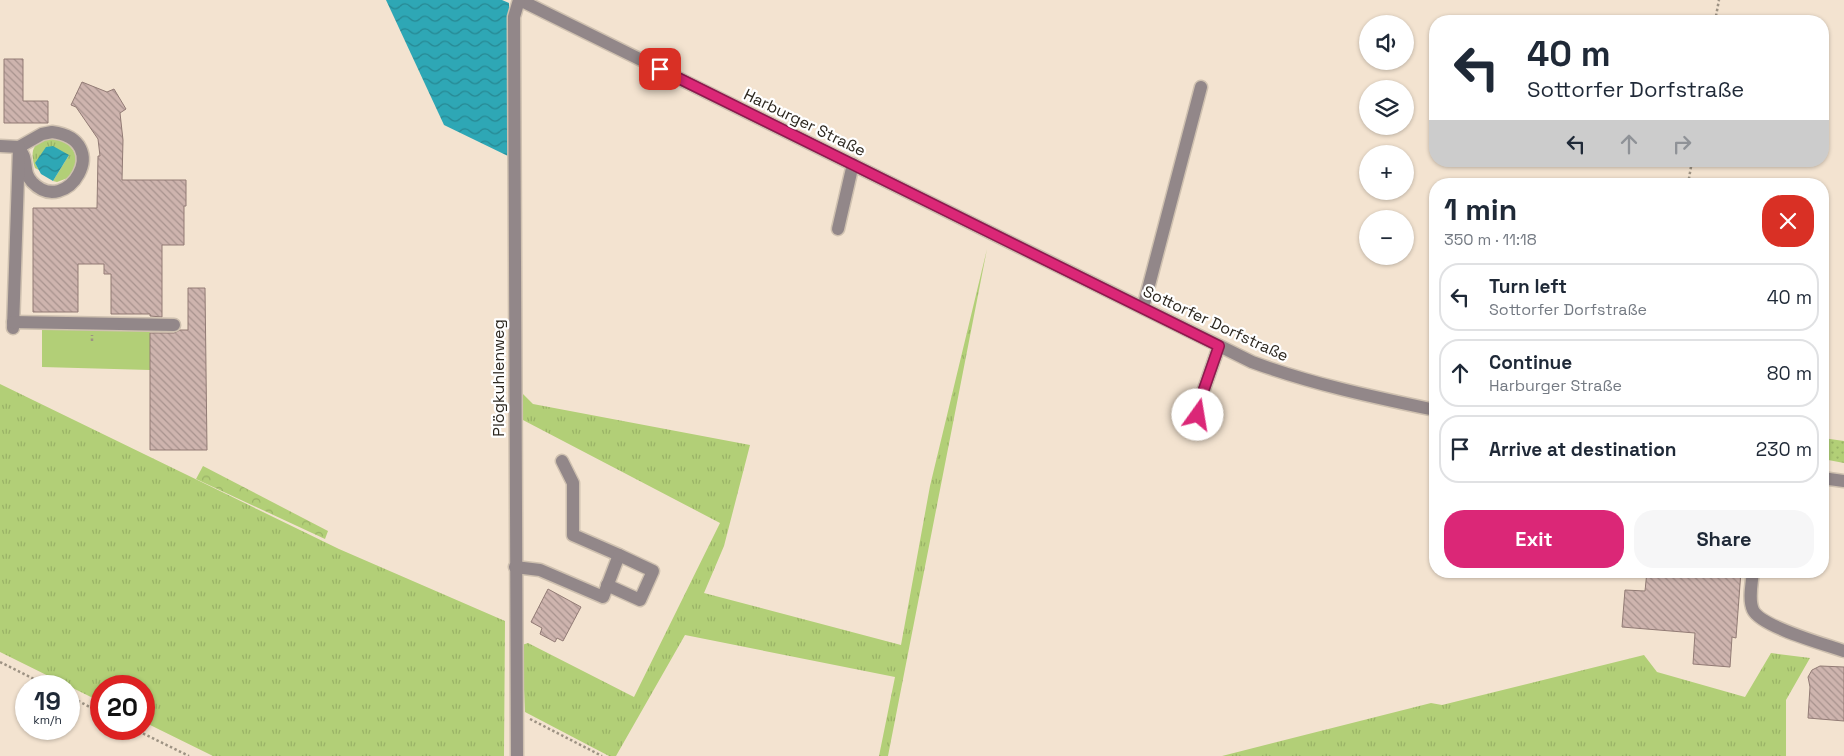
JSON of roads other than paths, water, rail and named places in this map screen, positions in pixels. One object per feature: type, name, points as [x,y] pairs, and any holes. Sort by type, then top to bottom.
[{"type":"street","name":"Harburger Straße","points":[[520,0],[1075,274]]},
{"type":"street","name":"Plögkuhlenweg","points":[[517,756],[514,17],[520,0]]},
{"type":"street","points":[[1143,308],[1201,87]]},
{"type":"street","points":[[0,146],[18,147],[42,134],[62,133],[78,145],[82,154],[83,164],[80,174],[67,188],[58,191],[40,188],[32,183],[27,175],[24,157],[18,147]]},
{"type":"street","points":[[18,147],[13,325],[174,325]]},
{"type":"street","points":[[838,229],[853,164]]},
{"type":"street","name":"Sottorfer Dorfstraße","points":[[1075,274],[1252,362],[1290,376],[1374,398],[1429,409]]},
{"type":"street","points":[[1198,415],[1203,392],[1219,346]]},
{"type":"street","points":[[562,460],[573,483],[573,535],[653,571],[640,600],[607,585]]},
{"type":"street","points":[[1829,479],[1844,480]]},
{"type":"street","points":[[515,566],[540,570],[603,597],[619,555]]},
{"type":"street","points":[[1752,578],[1751,596],[1753,610],[1762,620],[1780,629],[1844,651]]},
{"type":"water","points":[[386,0],[502,0],[509,3],[510,157],[444,125]]},
{"type":"water","points":[[53,146],[69,155],[53,181],[41,174],[35,163],[46,147]]}]
